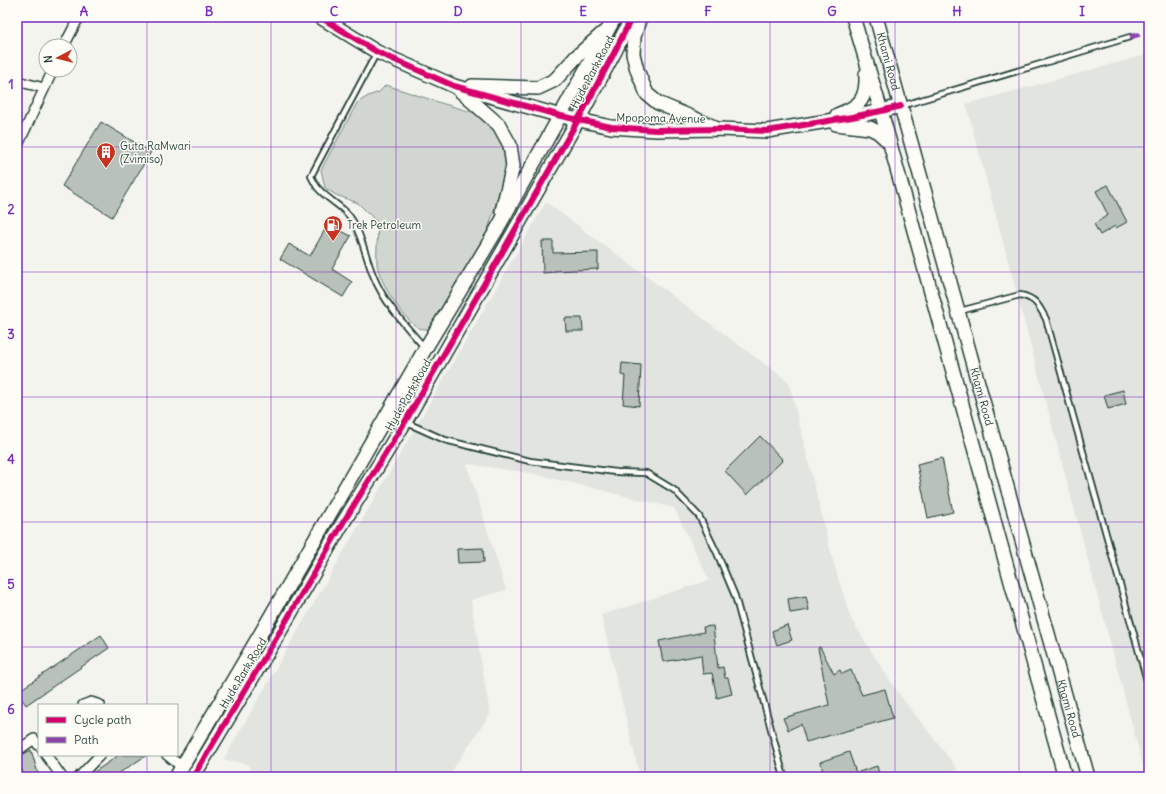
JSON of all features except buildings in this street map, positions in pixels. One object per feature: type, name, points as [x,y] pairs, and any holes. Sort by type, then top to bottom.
[{"type":"street","points":[[68,38],[79,17]]},
{"type":"street","name":"Mpopoma Avenue","points":[[320,17],[376,52],[454,86],[561,116],[611,128],[656,130],[767,130],[881,112],[901,106]]},
{"type":"street","name":"Hyde Park Road","points":[[193,777],[404,422],[578,120],[632,17]]},
{"type":"street","points":[[640,17],[634,37],[632,54],[647,94],[658,103],[720,129]]},
{"type":"street","points":[[820,122],[848,111],[864,97],[866,89],[864,58],[853,17]]},
{"type":"street","name":"Khami Road","points":[[876,17],[1088,777]]},
{"type":"street","points":[[454,86],[538,88],[555,80],[614,20]]},
{"type":"street","name":"Hyde Park Road","points":[[179,772],[390,412],[425,348],[496,231],[614,20]]},
{"type":"street","name":"Khami Road","points":[[864,58],[881,112],[1065,777]]},
{"type":"street","points":[[17,147],[49,78]]},
{"type":"street","points":[[17,81],[44,88]]},
{"type":"street","points":[[454,86],[499,125],[510,145],[513,166],[496,231]]},
{"type":"street","points":[[820,122],[870,128],[878,132],[889,142]]},
{"type":"street","points":[[86,704],[91,702],[97,704]]},
{"type":"street","points":[[17,750],[37,740]]},
{"type":"street","points":[[47,756],[62,777]]},
{"type":"street","points":[[79,777],[99,756]]},
{"type":"street","points":[[168,756],[179,772]]},
{"type":"lane","points":[[901,106],[1130,37]]},
{"type":"lane","points":[[376,52],[312,176],[317,186],[326,196],[340,205],[354,223],[373,275],[382,294],[394,312],[425,348]]},
{"type":"lane","points":[[958,312],[1020,295],[1029,297],[1038,304],[1046,319],[1149,688]]},
{"type":"lane","points":[[390,412],[404,422],[445,440],[530,462],[616,472],[646,473],[674,490],[699,516],[717,553],[735,596],[784,777]]},
{"type":"shaded area","points":[[1149,54],[1149,777],[1146,777],[966,104]]},
{"type":"shaded area","points":[[386,85],[475,113],[494,126],[504,144],[508,165],[486,236],[428,329],[419,328],[406,317],[399,309],[382,280],[377,264],[378,223],[358,203],[336,195],[325,188],[321,170],[357,103],[368,96],[379,92]]},
{"type":"shaded area","points":[[546,202],[789,382],[833,561],[851,619],[896,690],[956,767],[959,777],[640,777],[601,615],[709,580],[674,508],[535,474],[467,464],[506,590],[471,600],[490,714],[448,777],[252,777],[248,764],[223,760]]},
{"type":"marked path","points":[[1130,37],[1149,32]]},
{"type":"cycle path","points":[[320,17],[377,52],[454,86],[561,116],[611,127],[656,130],[720,129],[767,131],[852,117],[901,106]]},
{"type":"cycle path","points":[[193,777],[341,526],[405,422],[578,120],[632,17]]},
{"type":"place","name":"Guta RaMwari (Zvimiso)","points":[[106,169]]},
{"type":"place","name":"Trek Petroleum","points":[[333,242]]}]
